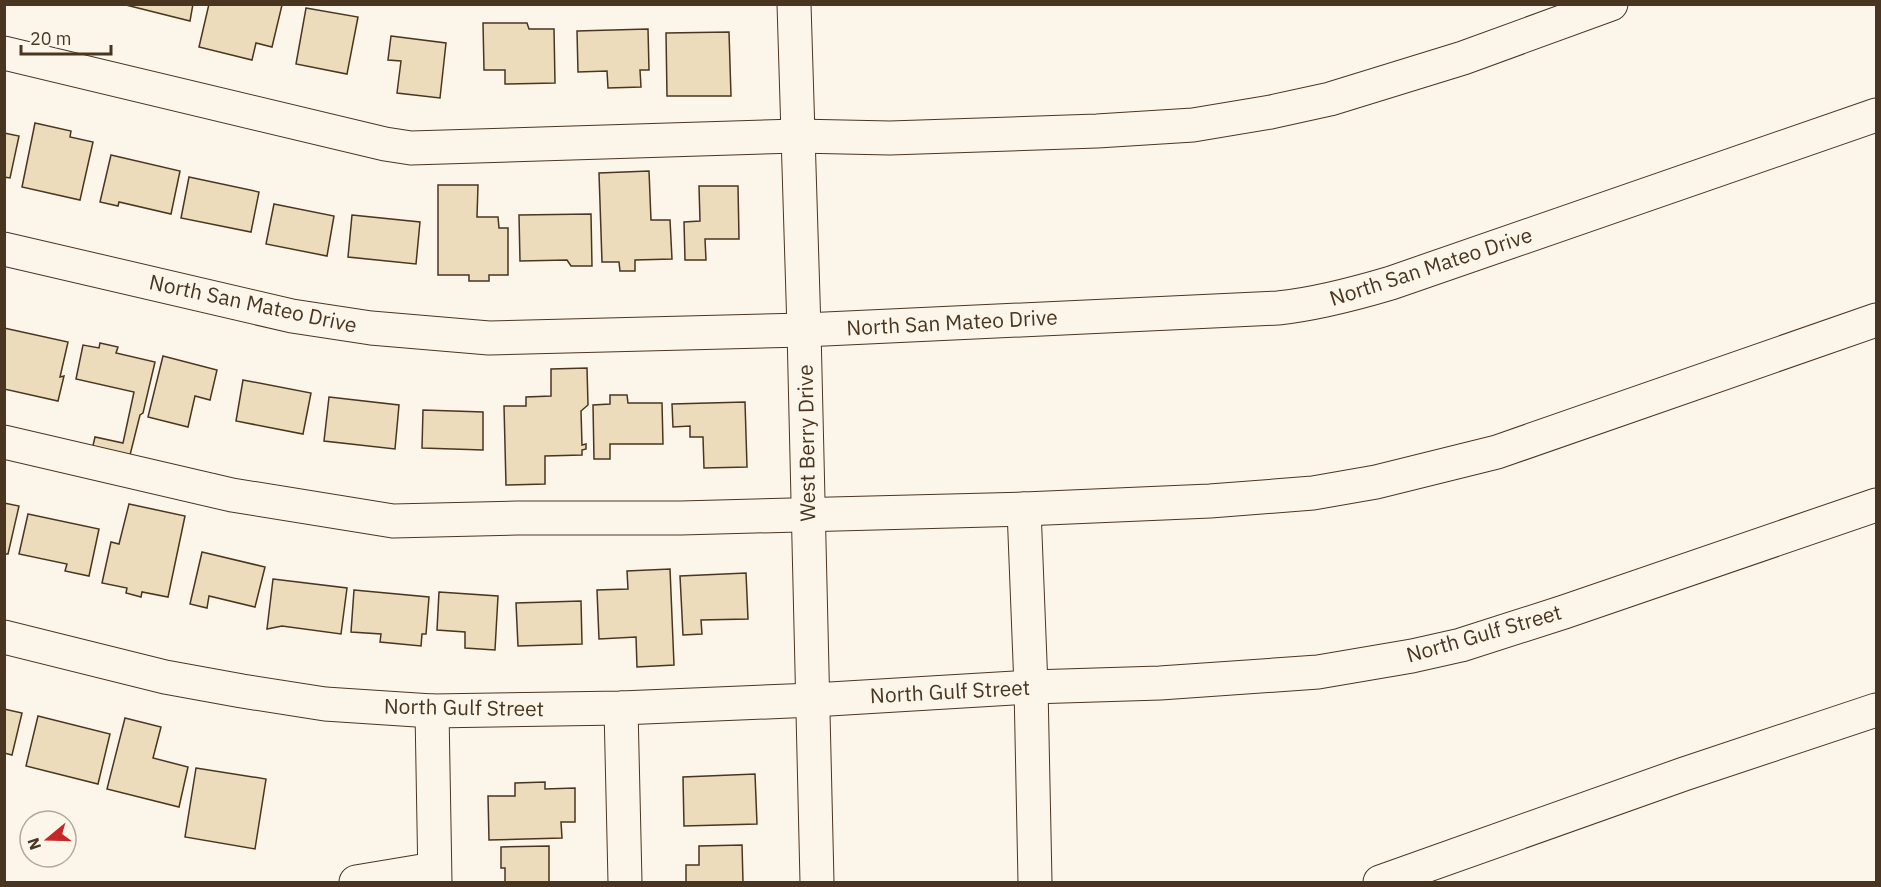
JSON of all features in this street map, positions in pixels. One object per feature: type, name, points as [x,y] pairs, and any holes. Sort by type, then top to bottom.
[{"type":"street","name":"West Berry Drive","points":[[794,4],[817,882]]},
{"type":"street","points":[[4,53],[385,144],[411,148],[797,136],[890,138],[1096,131],[1193,125],[1272,112],[1330,99],[1463,58],[1611,4]]},
{"type":"street","name":"North San Mateo Drive","points":[[4,249],[292,316],[371,328],[489,338],[804,330],[1309,305],[1391,283],[1876,116]]},
{"type":"street","points":[[4,442],[232,495],[393,521],[681,518],[1024,509],[1210,501],[1313,493],[1376,482],[1497,452],[1876,320]]},
{"type":"street","name":"North Gulf Street","points":[[4,637],[165,676],[243,691],[325,704],[432,711],[621,708],[813,700],[1031,687],[1160,683],[1318,672],[1461,645],[1876,505]]},
{"type":"street","points":[[1024,509],[1035,882]]},
{"type":"street","points":[[621,708],[625,882]]},
{"type":"street","points":[[1380,882],[1684,774],[1876,710]]},
{"type":"street","points":[[356,882],[434,875],[432,711]]},
{"type":"building","points":[[122,4],[193,4],[190,21]]},
{"type":"building","points":[[209,4],[282,5],[272,47],[256,43],[252,60],[199,47]]},
{"type":"building","points":[[306,8],[358,17],[347,74],[296,64]]},
{"type":"building","points":[[483,23],[527,23],[529,29],[554,29],[555,83],[505,84],[505,70],[484,70]]},
{"type":"building","points":[[648,29],[649,70],[640,70],[641,87],[608,88],[607,71],[578,72],[577,31]]},
{"type":"building","points":[[729,32],[731,96],[667,96],[666,33]]},
{"type":"building","points":[[391,36],[446,43],[440,98],[397,93],[401,61],[388,60]]},
{"type":"building","points":[[35,123],[71,131],[70,137],[93,142],[80,200],[22,187]]},
{"type":"building","points":[[4,133],[19,136],[10,178],[4,177]]},
{"type":"building","points":[[111,155],[180,171],[171,214],[119,202],[118,206],[100,202]]},
{"type":"building","points":[[649,171],[651,220],[670,220],[672,259],[635,260],[635,271],[620,271],[619,262],[602,262],[599,173]]},
{"type":"building","points":[[189,177],[259,192],[251,232],[181,218]]},
{"type":"building","points":[[438,185],[478,185],[477,217],[498,217],[499,228],[508,228],[508,275],[489,275],[489,281],[469,281],[469,275],[438,275]]},
{"type":"building","points":[[699,186],[738,186],[739,239],[705,239],[706,260],[685,260],[684,222],[700,221]]},
{"type":"building","points":[[274,204],[334,216],[327,256],[266,244]]},
{"type":"building","points":[[591,214],[592,266],[571,266],[567,260],[520,261],[519,215]]},
{"type":"building","points":[[352,215],[420,222],[416,264],[348,257]]},
{"type":"building","points":[[4,328],[68,342],[60,377],[64,376],[58,401],[4,389]]},
{"type":"building","points":[[100,343],[118,347],[116,353],[155,362],[129,459],[92,450],[95,437],[123,443],[134,392],[76,379],[83,345],[99,348]]},
{"type":"building","points":[[163,356],[217,370],[210,400],[195,396],[188,427],[148,417]]},
{"type":"building","points":[[587,368],[588,405],[581,411],[582,445],[586,444],[586,449],[582,450],[582,455],[545,456],[545,484],[506,485],[504,406],[526,406],[526,397],[551,396],[551,369]]},
{"type":"building","points":[[243,380],[311,393],[303,434],[236,421]]},
{"type":"building","points":[[610,395],[627,395],[628,403],[662,403],[663,444],[610,444],[610,459],[594,459],[593,405],[610,404]]},
{"type":"building","points":[[329,397],[399,405],[395,449],[324,441]]},
{"type":"building","points":[[745,402],[747,467],[704,468],[703,437],[690,437],[690,426],[673,427],[672,404]]},
{"type":"building","points":[[423,410],[483,412],[483,450],[422,448]]},
{"type":"building","points":[[4,503],[19,506],[8,554],[4,554]]},
{"type":"building","points":[[129,504],[185,516],[168,597],[142,592],[141,597],[126,593],[127,588],[102,583],[111,542],[119,544]]},
{"type":"building","points":[[28,514],[99,529],[89,576],[65,571],[67,564],[19,554]]},
{"type":"building","points":[[202,552],[265,567],[255,607],[209,596],[207,608],[190,604]]},
{"type":"building","points":[[670,569],[674,665],[637,667],[636,637],[599,639],[597,590],[628,589],[627,571]]},
{"type":"building","points":[[746,573],[748,619],[701,620],[702,634],[683,635],[680,576]]},
{"type":"building","points":[[273,579],[347,588],[341,634],[282,626],[267,629]]},
{"type":"building","points":[[354,590],[429,597],[426,634],[422,634],[421,646],[380,642],[381,634],[351,632]]},
{"type":"building","points":[[439,592],[498,596],[495,650],[465,648],[465,632],[437,630]]},
{"type":"building","points":[[581,601],[582,644],[518,646],[516,603]]},
{"type":"building","points":[[4,709],[22,713],[12,755],[4,753]]},
{"type":"building","points":[[38,716],[110,734],[98,784],[26,766]]},
{"type":"building","points":[[125,718],[161,727],[153,758],[188,767],[179,807],[107,789]]},
{"type":"building","points":[[196,768],[266,779],[255,849],[185,837]]},
{"type":"building","points":[[755,774],[757,824],[684,826],[683,777]]},
{"type":"building","points":[[545,782],[545,789],[575,788],[575,822],[561,822],[562,838],[489,840],[488,796],[515,796],[515,783]]},
{"type":"building","points":[[742,845],[743,882],[686,882],[686,865],[699,865],[699,846]]},
{"type":"building","points":[[549,846],[549,882],[505,882],[505,868],[501,868],[501,847]]}]
